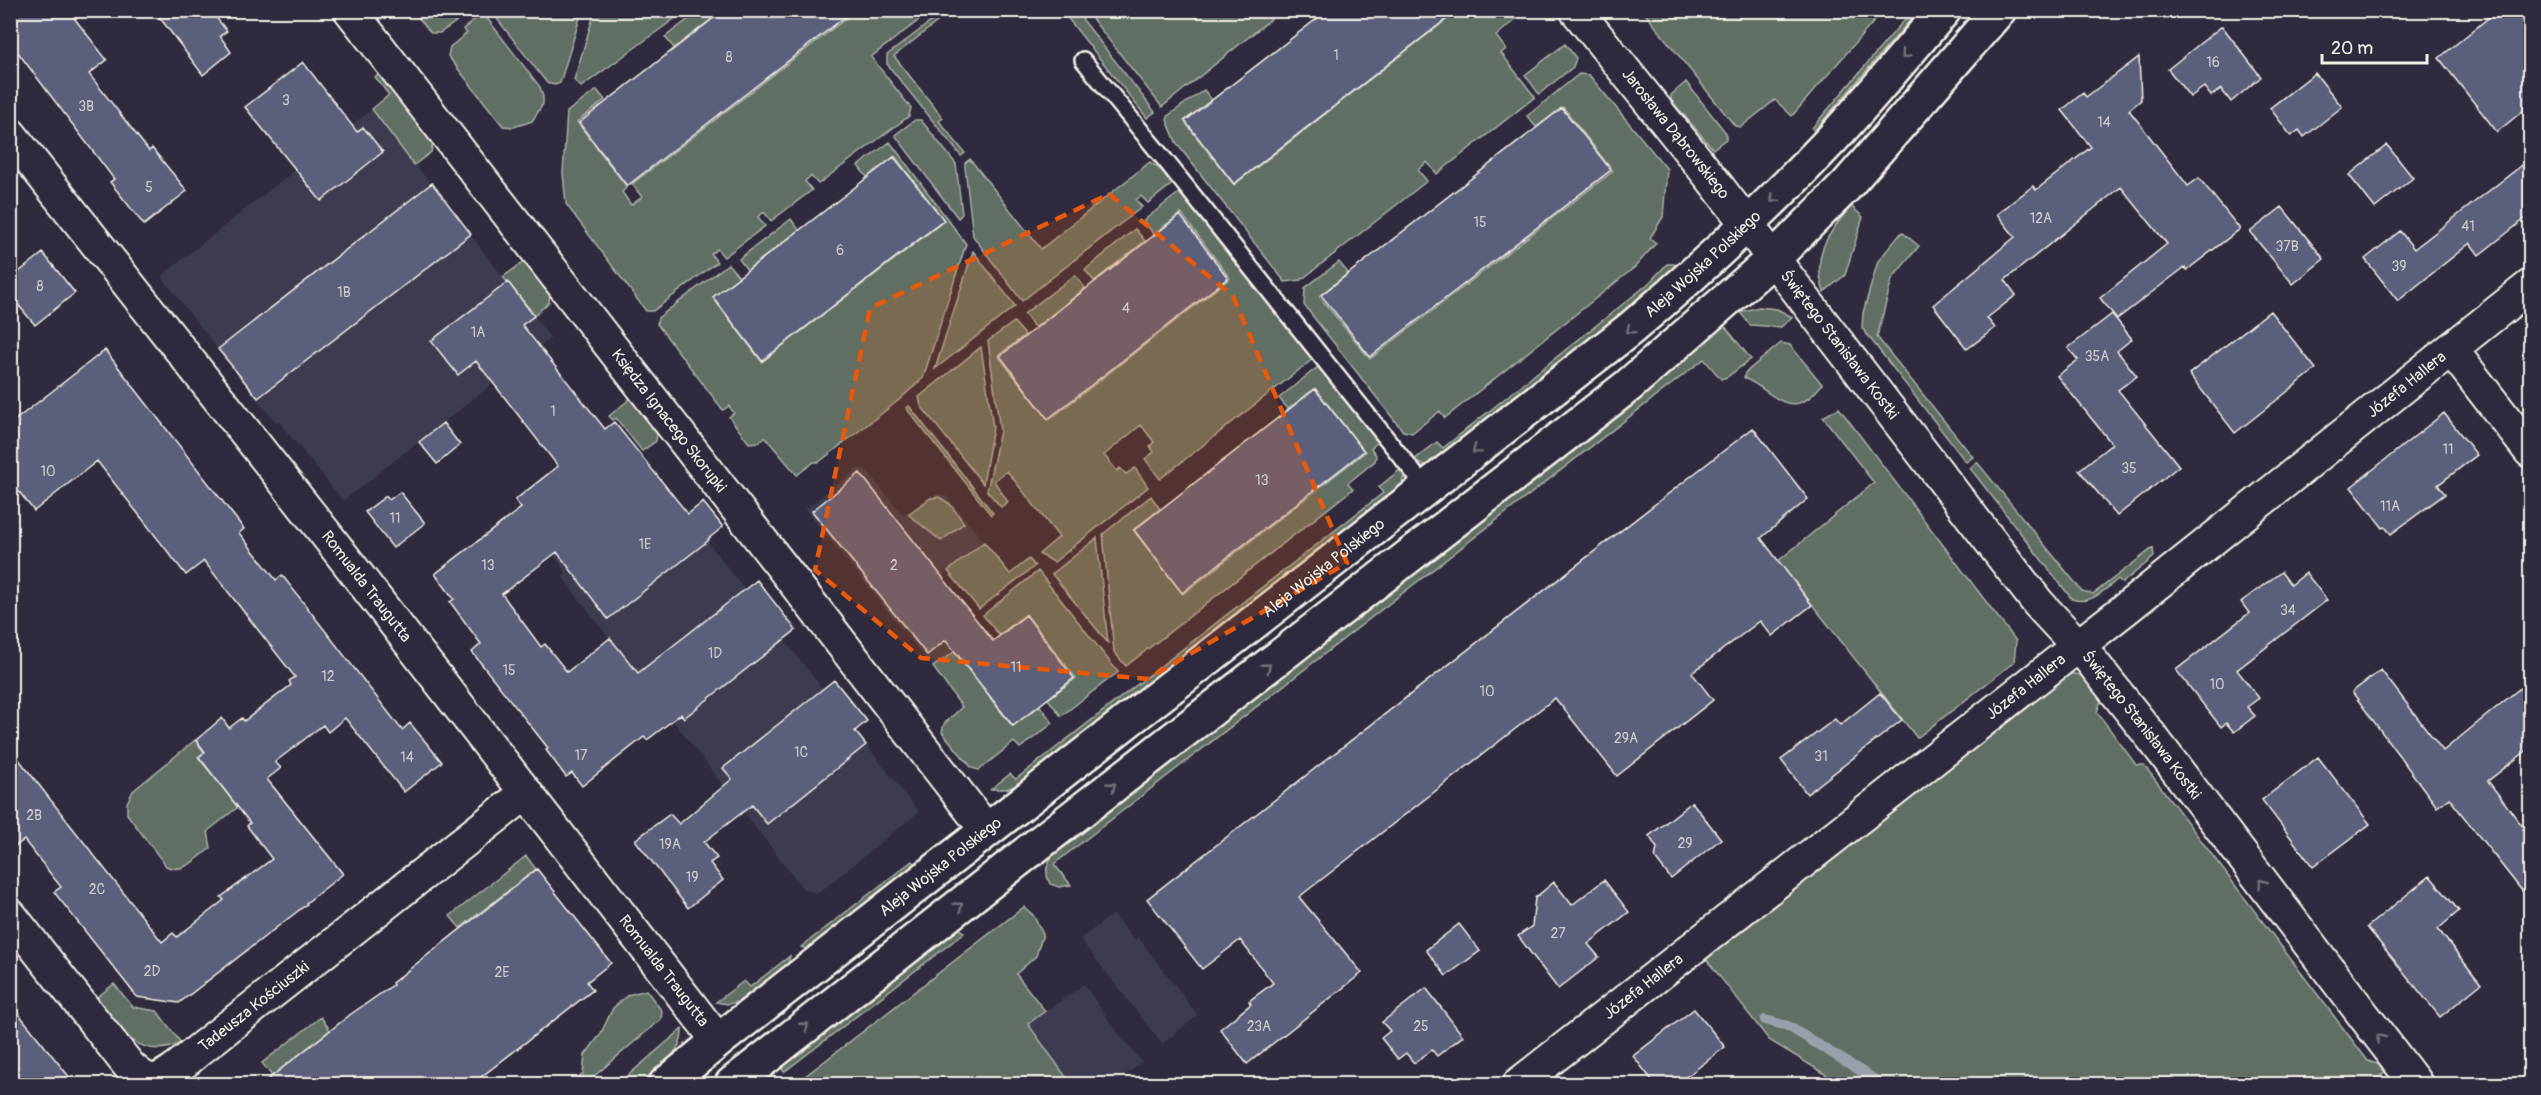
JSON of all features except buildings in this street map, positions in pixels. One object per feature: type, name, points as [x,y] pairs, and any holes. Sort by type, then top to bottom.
[{"type":"street","name":"Księdza Ignacego Skorupki","points":[[351,10],[987,831]]},
{"type":"street","name":"Jarosława Dąbrowskiego","points":[[1576,10],[1773,259]]},
{"type":"street","name":"Aleja Wojska Polskiego","points":[[666,1084],[1630,329],[1747,225],[1835,136],[1944,10]]},
{"type":"street","points":[[732,1084],[1629,386],[1773,259],[1846,186],[1999,10]]},
{"type":"street","name":"Romualda Traugutta","points":[[10,134],[326,533],[718,1041]]},
{"type":"street","name":"Świętego Stanisława Kostki","points":[[1773,259],[2038,603],[2078,646],[2154,740],[2416,1084]]},
{"type":"street","name":"Józefa Hallera","points":[[1519,1084],[2078,646],[2530,286]]},
{"type":"street","points":[[2451,349],[2530,451]]},
{"type":"street","name":"Tadeusza Kościuszki","points":[[10,915],[130,1067],[141,1076],[152,1080],[164,1076],[200,1049],[526,793]]},
{"type":"lane","points":[[1083,60],[1426,488]]},
{"type":"highlighted area","points":[[1109,194],[1233,296],[1347,563],[1147,679],[921,658],[815,570],[870,308]]},
{"type":"shaded area","points":[[372,109],[551,338],[343,501],[279,422],[276,422],[256,399],[161,276]]},
{"type":"shaded area","points":[[614,422],[919,812],[817,894],[803,889],[562,577],[566,573],[515,500]]},
{"type":"shaded area","points":[[859,468],[867,471],[904,516],[929,497],[938,494],[946,496],[984,542],[942,576],[983,628],[933,667],[805,509]]},
{"type":"shaded area","points":[[1113,914],[1134,940],[1138,937],[1198,1015],[1162,1044],[1080,939]]},
{"type":"shaded area","points":[[1084,984],[1142,1062],[1114,1084],[1071,1084],[1028,1024]]},
{"type":"green space","points":[[595,10],[685,11],[581,87],[574,80]]},
{"type":"green space","points":[[857,10],[931,11],[871,57],[911,108],[909,116],[818,184],[811,176],[805,181],[812,190],[771,221],[764,212],[758,217],[765,226],[724,257],[717,249],[711,254],[717,262],[653,311],[646,311],[566,204],[563,173],[567,112],[597,90],[605,100],[577,122],[627,187],[622,192],[631,205],[642,197],[632,184]]},
{"type":"green space","points":[[1282,10],[1162,107],[1086,11],[1099,11]]},
{"type":"green space","points":[[1459,10],[1511,11],[1517,18],[1496,36],[1506,49],[1501,53],[1535,97],[1437,174],[1427,162],[1418,170],[1427,181],[1301,280],[1285,282],[1177,144],[1167,120],[1169,115],[1204,90],[1212,100],[1184,121],[1234,185]]},
{"type":"green space","points":[[413,11],[471,11],[440,33],[431,33]]},
{"type":"green space","points":[[491,11],[582,11],[560,83],[555,85],[547,83]]},
{"type":"green space","points":[[699,11],[722,11],[674,48],[665,37]]},
{"type":"green space","points":[[945,11],[951,11],[894,56],[943,118],[939,121],[965,153],[961,156],[887,64],[887,55]]},
{"type":"green space","points":[[1062,11],[1076,11],[1155,112],[1147,118]]},
{"type":"green space","points":[[1643,11],[1883,11],[1792,116],[1775,100],[1741,127],[1735,126]]},
{"type":"green space","points":[[1912,11],[1918,11],[1814,131],[1812,128]]},
{"type":"green space","points":[[483,13],[540,87],[543,104],[532,121],[514,127],[503,126],[448,56],[450,47],[467,33],[463,29]]},
{"type":"green space","points":[[1565,44],[1576,58],[1573,67],[1539,94],[1525,75]]},
{"type":"green space","points":[[380,74],[433,144],[431,152],[414,165],[372,109],[389,95],[375,77]]},
{"type":"green space","points":[[1579,74],[1589,75],[1667,169],[1663,217],[1650,238],[1656,243],[1635,267],[1445,418],[1440,411],[1412,433],[1403,431],[1304,305],[1305,288],[1339,262],[1348,273],[1319,296],[1370,359],[1613,171],[1563,107],[1536,127],[1527,116]]},
{"type":"green space","points":[[1686,82],[1726,133],[1726,139],[1713,149],[1671,100],[1671,95]]},
{"type":"green space","points":[[915,120],[921,120],[956,164],[962,214],[958,218],[895,135]]},
{"type":"green space","points":[[890,142],[966,244],[923,378],[899,400],[819,462],[814,462],[797,475],[765,437],[759,442],[749,443],[729,417],[734,413],[729,406],[723,410],[657,324],[658,318],[728,264],[739,277],[713,298],[762,362],[944,221],[895,156],[867,177],[858,166]]},
{"type":"green space","points":[[970,159],[1041,249],[1150,162],[1162,171],[1172,184],[1148,203],[1141,196],[1136,200],[1142,207],[1022,301],[973,236],[965,167],[965,163]]},
{"type":"green space","points":[[1180,192],[1313,359],[1160,479],[1145,459],[1154,452],[1150,446],[1154,442],[1141,425],[1104,455],[1117,471],[1120,468],[1126,474],[1135,468],[1148,487],[1054,562],[1039,554],[1059,537],[1007,471],[994,481],[1008,502],[1001,507],[987,491],[1000,431],[988,341],[1014,322],[1025,335],[998,356],[1049,420],[1230,278],[1181,213],[1154,234],[1143,221]]},
{"type":"green space","points":[[1851,206],[1863,217],[1845,275],[1824,292],[1820,278],[1820,266],[1824,245]]},
{"type":"green space","points":[[791,219],[799,230],[747,270],[739,259]]},
{"type":"green space","points":[[1135,229],[1145,241],[1094,281],[1085,270]]},
{"type":"green space","points":[[1902,232],[1919,246],[1892,279],[1877,337],[1973,457],[1966,462],[1862,328],[1863,313],[1878,261]]},
{"type":"green space","points":[[973,251],[1015,306],[935,369]]},
{"type":"green space","points":[[525,261],[550,294],[549,302],[535,315],[503,277]]},
{"type":"green space","points":[[1667,264],[1674,264],[1677,268],[1605,329],[1432,465],[1422,465],[1414,460],[1437,442],[1443,448],[1648,284]]},
{"type":"green space","points":[[1075,275],[1085,288],[1035,328],[1024,314]]},
{"type":"green space","points":[[1759,307],[1777,309],[1792,317],[1781,327],[1750,325],[1740,312]]},
{"type":"green space","points":[[1723,324],[1751,359],[1721,379],[1704,359],[1054,864],[1071,885],[1059,887],[1050,884],[1047,866],[1056,850]]},
{"type":"green space","points":[[1781,343],[1790,345],[1822,384],[1811,396],[1801,402],[1791,404],[1782,401],[1744,378],[1745,373]]},
{"type":"green space","points":[[981,347],[993,427],[983,484],[921,406],[919,397]]},
{"type":"green space","points":[[1319,366],[1379,441],[1371,448],[1376,455],[1375,461],[1348,483],[1353,489],[1126,666],[1114,652],[1103,534],[1151,496],[1160,509],[1133,530],[1183,594],[1365,452],[1315,388],[1288,409],[1279,398]]},
{"type":"green space","points":[[631,398],[657,433],[656,441],[642,451],[616,418],[613,420],[609,416]]},
{"type":"green space","points":[[909,406],[993,513],[991,515],[906,408]]},
{"type":"green space","points":[[1839,408],[2016,641],[2014,662],[1917,738],[1778,561],[1874,483],[1823,417]]},
{"type":"green space","points":[[1977,462],[2082,591],[2093,594],[2153,548],[2154,557],[2122,583],[2118,579],[2103,592],[2091,598],[2079,601],[2072,599],[1970,468]]},
{"type":"green space","points":[[1401,469],[1404,476],[1401,488],[1021,784],[1006,789],[991,789],[1010,774],[1016,779],[1383,493],[1379,487]]},
{"type":"green space","points":[[939,497],[950,504],[964,523],[941,541],[908,514],[931,498]]},
{"type":"green space","points":[[1097,538],[1108,643],[1052,574]]},
{"type":"green space","points":[[984,542],[1010,574],[1029,559],[1035,566],[979,609],[948,571]]},
{"type":"green space","points":[[1038,571],[1118,672],[1061,716],[1048,699],[1076,678],[1026,614],[999,635],[983,615]]},
{"type":"green space","points":[[954,652],[1012,726],[1040,706],[1053,723],[1020,748],[1014,742],[979,770],[972,768],[942,732],[944,724],[962,707],[933,667]]},
{"type":"green space","points":[[2070,674],[2081,675],[2093,682],[2103,695],[2097,712],[2136,765],[2144,765],[2368,1061],[2390,1068],[2380,1076],[2387,1084],[1848,1084],[1835,1080],[1769,1040],[1706,959],[2058,681]]},
{"type":"green space","points":[[195,740],[204,752],[198,757],[238,807],[208,831],[211,848],[190,864],[172,868],[166,866],[127,814],[127,803],[133,791]]},
{"type":"green space","points":[[526,856],[536,869],[460,928],[450,916]]},
{"type":"green space","points":[[912,861],[917,864],[809,950],[801,947]]},
{"type":"green space","points":[[1024,907],[1033,915],[1043,934],[1036,956],[1016,974],[1045,1011],[1028,1024],[1071,1084],[795,1084]]},
{"type":"green space","points":[[958,926],[964,933],[784,1072],[779,1065]]},
{"type":"green space","points":[[790,956],[788,964],[741,1001],[728,1004],[716,1002],[744,981],[750,987]]},
{"type":"green space","points":[[114,984],[133,1007],[157,1011],[181,1043],[153,1049],[142,1046],[121,1031],[95,999]]},
{"type":"green space","points":[[646,990],[662,1011],[661,1019],[585,1084],[569,1084],[583,1074],[585,1055],[600,1035],[613,1008],[628,995]]},
{"type":"green space","points":[[321,1017],[330,1030],[272,1076],[262,1063]]},
{"type":"green space","points":[[682,1029],[678,1046],[667,1061],[638,1084],[618,1084]]},
{"type":"waterway","points":[[1765,1020],[1788,1026],[1882,1084]]}]
